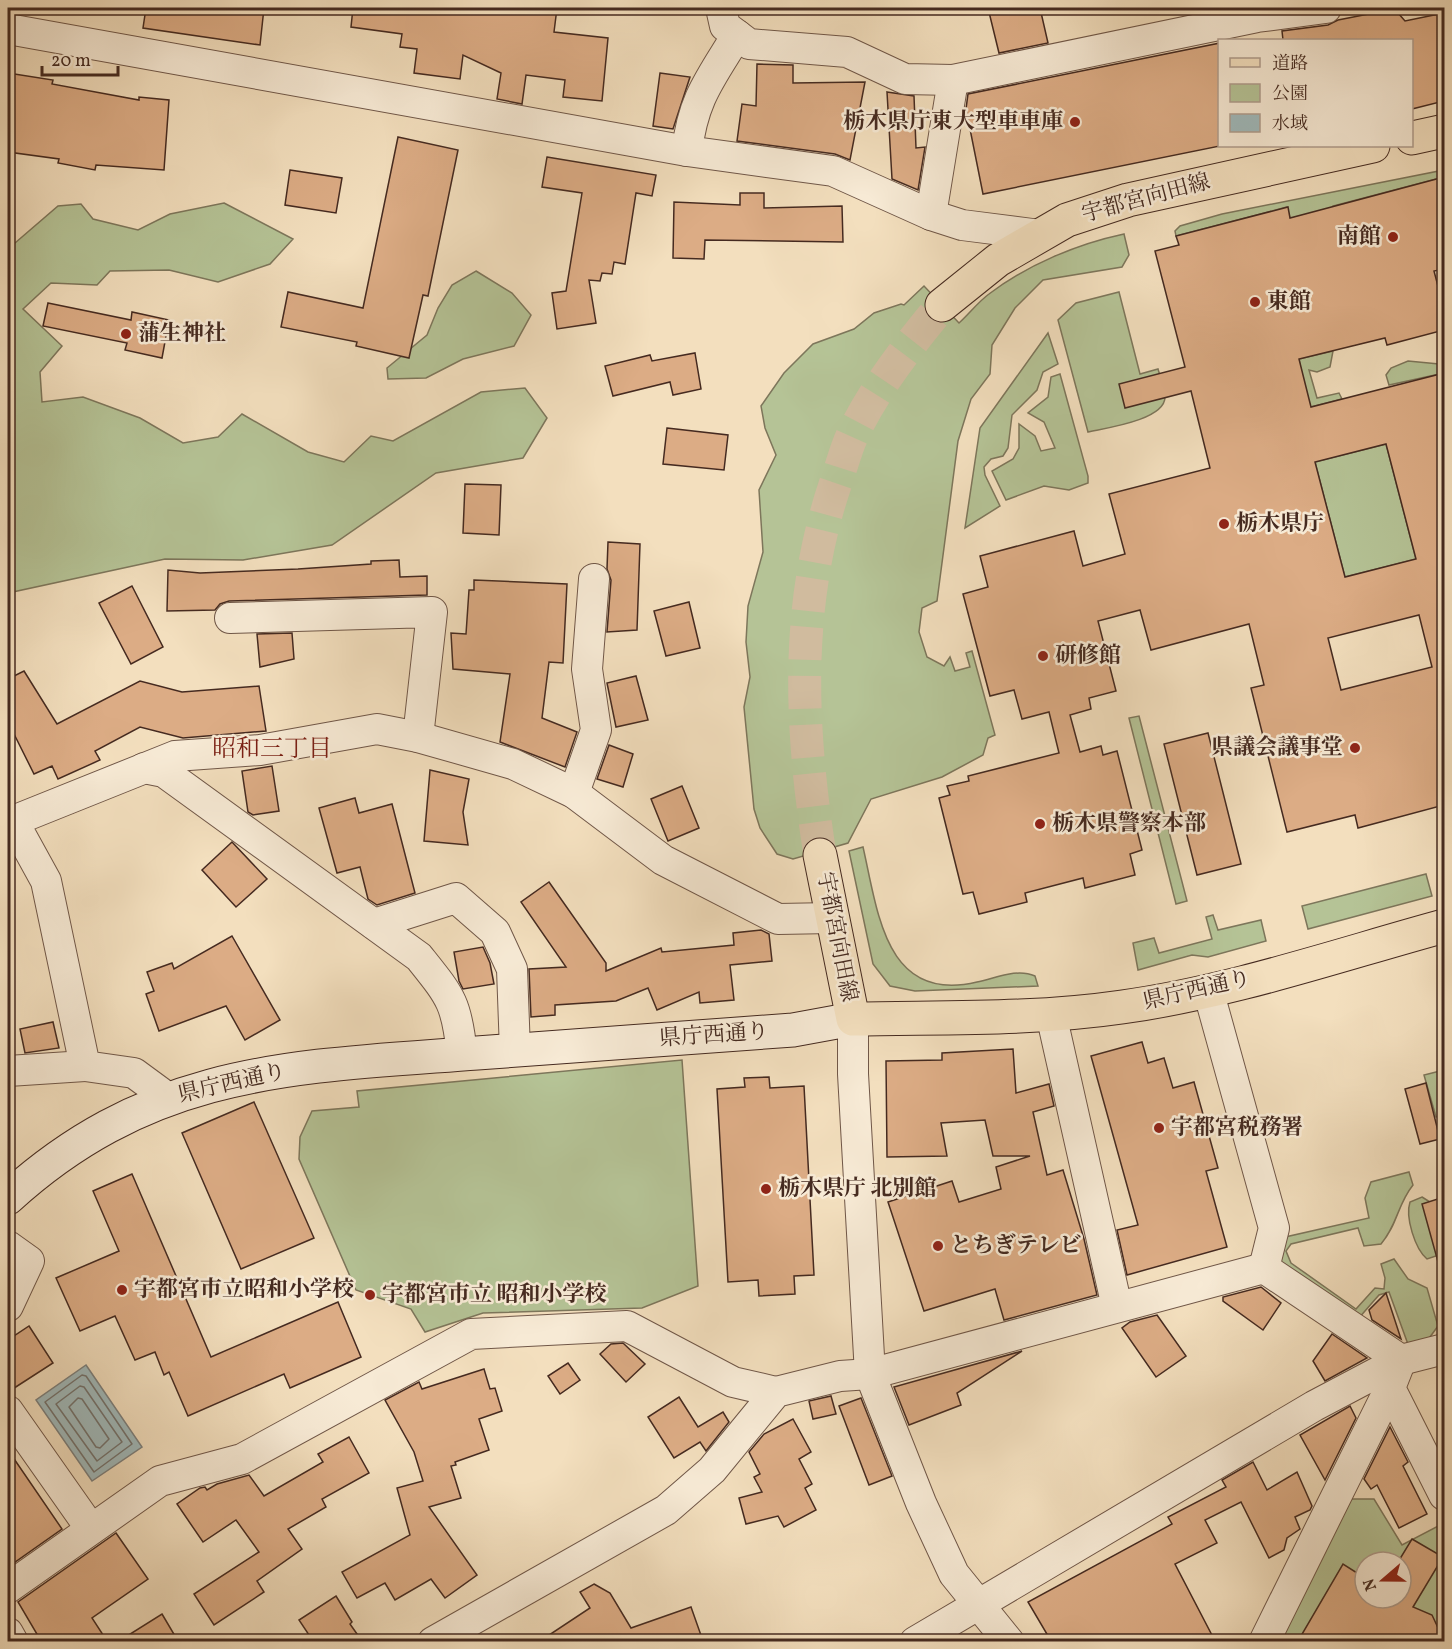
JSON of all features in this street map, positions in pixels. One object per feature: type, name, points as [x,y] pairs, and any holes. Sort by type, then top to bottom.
[{"type":"main road","points":[[1413,138],[1444,131]]},
{"type":"main road","name":"宇都宮向田線","points":[[942,305],[998,260],[1067,220],[1128,200],[1368,147]]},
{"type":"main road","name":"宇都宮向田線","points":[[820,855],[853,1019]]},
{"type":"main road","name":"県庁西通り","points":[[853,1019],[1051,1014],[1124,1007],[1208,990],[1444,926]]},
{"type":"street","points":[[721,8],[724,26],[749,44],[847,52],[905,79],[953,80],[1257,17],[1326,8]]},
{"type":"street","points":[[8,30],[687,151],[833,171],[931,215],[962,225],[1040,235]]},
{"type":"street","points":[[687,151],[689,129],[700,92],[737,35]]},
{"type":"street","points":[[931,215],[953,80]]},
{"type":"street","points":[[574,793],[596,730],[587,669],[594,579]]},
{"type":"street","points":[[230,618],[432,612],[418,736]]},
{"type":"street","points":[[85,1066],[46,881],[13,821],[175,756],[260,750],[377,729],[418,736],[513,764],[574,793],[663,860],[778,919],[832,918]]},
{"type":"street","points":[[144,768],[164,772],[419,957],[451,997],[456,1012],[462,1055]]},
{"type":"street","points":[[374,924],[456,898],[495,933],[512,969],[515,1051]]},
{"type":"street","points":[[1208,990],[1274,1228],[1264,1268]]},
{"type":"street","points":[[1051,1014],[1117,1307]]},
{"type":"street","points":[[853,1019],[853,1074],[870,1374],[921,1503],[954,1574],[1009,1641]]},
{"type":"street","name":"県庁西通り","points":[[8,1198],[48,1164],[92,1134],[168,1098],[223,1081],[284,1070],[793,1030],[853,1019]]},
{"type":"street","points":[[8,1071],[85,1066],[134,1073],[168,1098]]},
{"type":"street","points":[[8,1246],[29,1261],[8,1306]]},
{"type":"street","points":[[8,1587],[160,1481],[242,1459],[471,1334],[627,1326],[733,1382],[776,1392],[840,1376],[870,1374],[1264,1268],[1401,1360]]},
{"type":"street","points":[[915,1641],[1314,1406],[1401,1360],[1444,1348]]},
{"type":"street","points":[[1264,1641],[1390,1388],[1401,1360]]},
{"type":"street","points":[[1390,1388],[1444,1495]]},
{"type":"street","points":[[433,1641],[666,1510],[712,1470],[776,1392]]},
{"type":"street","points":[[8,1411],[92,1529]]},
{"type":"street","points":[[8,1632],[13,1641]]},
{"type":"green space","points":[[1444,170],[1444,177],[1333,206],[1355,291],[1290,218],[1287,207],[1176,236],[1175,231],[1180,226],[1222,214]]},
{"type":"green space","points":[[224,203],[293,239],[270,264],[218,282],[169,270],[110,271],[97,285],[51,283],[23,309],[62,346],[40,372],[42,402],[83,397],[140,418],[183,443],[218,437],[242,414],[308,452],[344,462],[371,436],[393,441],[481,392],[525,388],[547,418],[523,458],[436,473],[332,545],[243,560],[165,559],[8,593],[8,249],[58,206],[81,204],[93,219],[138,230],[170,214]]},
{"type":"green space","points":[[1124,234],[1129,255],[1122,267],[1043,280],[1015,308],[992,345],[990,374],[971,399],[958,441],[937,601],[922,608],[919,632],[927,657],[944,666],[950,657],[955,671],[970,667],[966,653],[972,651],[995,735],[988,738],[983,755],[942,777],[871,799],[848,843],[793,859],[777,854],[760,828],[754,809],[744,707],[750,677],[746,642],[748,606],[763,552],[759,490],[776,455],[765,428],[761,406],[784,373],[813,344],[854,329],[874,313],[904,305],[924,286],[959,323],[985,297],[1036,265],[1088,244]]},
{"type":"green space","points":[[476,271],[512,293],[531,315],[514,346],[463,359],[426,378],[388,379],[387,368],[427,335],[438,308],[452,285]]},
{"type":"green space","points":[[1119,292],[1140,374],[1158,369],[1165,397],[1156,412],[1145,417],[1088,432],[1058,320],[1076,303]]},
{"type":"green space","points":[[1048,333],[1058,364],[1043,372],[1037,390],[1012,415],[1008,448],[1003,456],[991,459],[984,467],[985,475],[1000,506],[965,528],[980,428]]},
{"type":"green space","points":[[1333,351],[1330,367],[1317,372],[1309,370],[1317,398],[1339,393],[1342,399],[1307,408],[1299,359]]},
{"type":"green space","points":[[1408,361],[1439,364],[1444,367],[1444,373],[1389,385],[1386,375],[1391,368]]},
{"type":"green space","points":[[1060,374],[1088,483],[1069,490],[1044,486],[1006,500],[992,471],[1013,459],[1019,448],[1019,424],[1035,436],[1041,451],[1055,448],[1044,422],[1028,413],[1048,397],[1051,377]]},
{"type":"green space","points":[[1386,444],[1416,559],[1345,577],[1315,462]]},
{"type":"green space","points":[[1139,716],[1187,901],[1176,904],[1129,718]]},
{"type":"green space","points":[[863,847],[881,924],[891,947],[904,966],[922,979],[946,985],[977,982],[1006,974],[1021,973],[1035,976],[1038,986],[915,991],[890,986],[873,964],[849,851]]},
{"type":"green space","points":[[1426,874],[1432,896],[1308,929],[1302,906]]},
{"type":"green space","points":[[1213,915],[1218,930],[1261,920],[1266,941],[1208,957],[1192,955],[1138,970],[1133,943],[1154,938],[1159,953],[1212,939],[1206,917]]},
{"type":"green space","points":[[682,1060],[698,1286],[642,1308],[483,1313],[425,1332],[411,1309],[356,1290],[299,1159],[300,1137],[312,1111],[359,1107],[357,1091]]},
{"type":"green space","points":[[1444,1070],[1444,1114],[1436,1117],[1424,1075]]},
{"type":"green space","points":[[1409,1172],[1413,1185],[1387,1237],[1381,1244],[1364,1246],[1358,1228],[1291,1244],[1286,1251],[1291,1263],[1356,1309],[1375,1288],[1384,1289],[1385,1278],[1381,1264],[1394,1259],[1408,1279],[1427,1288],[1438,1326],[1427,1341],[1409,1347],[1389,1292],[1379,1295],[1358,1319],[1282,1266],[1277,1250],[1281,1238],[1369,1218],[1365,1198],[1371,1182]]},
{"type":"green space","points":[[1422,1197],[1430,1202],[1439,1255],[1427,1259],[1415,1241],[1409,1216],[1410,1202]]},
{"type":"green space","points":[[1340,1499],[1374,1499],[1402,1545],[1444,1523],[1444,1641],[1269,1642]]},
{"type":"water","points":[[86,1365],[142,1447],[92,1481],[36,1400]]},
{"type":"building","points":[[146,8],[264,8],[260,45],[143,28]]},
{"type":"building","points":[[353,8],[557,8],[554,32],[608,38],[602,101],[563,97],[565,80],[526,75],[522,104],[497,99],[501,73],[463,55],[460,79],[414,73],[417,49],[400,47],[402,34],[351,27]]},
{"type":"building","points":[[988,8],[1040,8],[1048,43],[999,53]]},
{"type":"building","points":[[1389,10],[1398,13],[1405,21],[1444,13],[1444,101],[1413,109],[1413,39],[1283,39],[1282,31],[1328,25],[1338,20]]},
{"type":"building","name":"栃木県庁東大型車車庫","points":[[1218,43],[1218,146],[983,194],[966,109],[968,94]]},
{"type":"building","points":[[757,64],[793,65],[793,83],[865,82],[850,160],[835,154],[737,141],[742,104],[756,106]]},
{"type":"building","points":[[8,73],[53,80],[52,84],[139,100],[139,97],[169,100],[164,170],[96,165],[95,170],[58,163],[59,159],[8,152]]},
{"type":"building","points":[[660,73],[690,77],[673,129],[653,126]]},
{"type":"building","points":[[887,92],[914,96],[916,148],[925,147],[918,190],[892,179]]},
{"type":"building","points":[[398,137],[458,150],[428,296],[423,295],[409,358],[356,346],[357,342],[281,327],[288,292],[363,308]]},
{"type":"building","points":[[547,157],[656,175],[652,196],[636,193],[625,264],[614,262],[612,274],[602,273],[600,281],[589,280],[596,323],[557,329],[552,293],[566,291],[582,193],[542,187]]},
{"type":"building","points":[[290,170],[342,178],[336,213],[285,205]]},
{"type":"building","points":[[1444,177],[1444,269],[1434,271],[1444,309],[1444,330],[1387,345],[1385,338],[1299,359],[1311,407],[1444,373],[1444,805],[1358,828],[1355,815],[1287,832],[1251,688],[1264,685],[1249,624],[1151,650],[1140,610],[1098,621],[1116,691],[1089,698],[1091,709],[1070,715],[1080,752],[1101,746],[1103,755],[1117,751],[1142,850],[1130,854],[1135,875],[1085,888],[1083,878],[1025,893],[1027,902],[979,914],[973,892],[963,894],[939,798],[950,795],[947,786],[969,781],[968,776],[1059,753],[1049,712],[1022,719],[1014,690],[990,696],[963,594],[988,587],[980,556],[1074,531],[1083,566],[1125,554],[1109,494],[1210,468],[1191,391],[1125,408],[1119,384],[1185,367],[1155,251],[1179,245],[1176,236],[1288,207],[1290,218]],"holes":[[[1386,444],[1416,559],[1345,577],[1315,462]],[[1419,615],[1432,667],[1341,690],[1328,638]]]},
{"type":"building","points":[[740,193],[764,193],[764,208],[842,206],[843,242],[705,240],[704,259],[673,258],[674,202],[740,205]]},
{"type":"building","name":"蒲生神社","points":[[48,303],[131,320],[132,312],[169,320],[162,358],[125,350],[127,343],[43,326]]},
{"type":"building","points":[[695,353],[701,389],[673,395],[670,382],[613,396],[605,366],[650,355],[652,361]]},
{"type":"building","points":[[667,428],[728,435],[724,470],[663,464]]},
{"type":"building","points":[[465,484],[501,485],[499,535],[463,533]]},
{"type":"building","points":[[608,542],[640,544],[637,630],[607,632],[611,580],[607,569]]},
{"type":"building","points":[[399,560],[400,577],[427,576],[427,595],[229,601],[220,604],[215,610],[167,611],[168,570],[200,573],[298,569]]},
{"type":"building","points":[[474,580],[567,584],[563,663],[549,662],[542,718],[577,732],[565,767],[500,742],[510,674],[453,669],[451,633],[466,634],[469,590],[474,590]]},
{"type":"building","points":[[132,586],[163,647],[131,664],[99,603]]},
{"type":"building","points":[[689,602],[700,648],[666,656],[654,611]]},
{"type":"building","points":[[292,633],[294,659],[260,667],[257,634]]},
{"type":"building","points":[[24,671],[57,724],[140,681],[182,692],[259,686],[266,731],[183,738],[140,727],[95,751],[100,760],[58,779],[52,766],[34,774],[13,732],[8,735],[8,679]]},
{"type":"building","points":[[636,676],[648,720],[616,727],[607,683]]},
{"type":"building","points":[[1208,733],[1241,864],[1197,875],[1164,744]]},
{"type":"building","points":[[609,745],[633,754],[623,787],[597,779]]},
{"type":"building","points":[[272,766],[279,811],[253,815],[248,812],[242,771]]},
{"type":"building","points":[[430,770],[469,779],[463,812],[468,845],[424,841]]},
{"type":"building","points":[[682,786],[699,828],[668,841],[651,799]]},
{"type":"building","points":[[355,798],[359,813],[392,804],[415,893],[377,905],[368,899],[360,867],[337,873],[319,808]]},
{"type":"building","points":[[232,842],[267,879],[236,907],[202,870]]},
{"type":"building","points":[[549,882],[606,963],[606,971],[661,948],[662,952],[734,945],[733,933],[761,930],[769,934],[772,961],[730,965],[734,1000],[700,1003],[699,992],[657,1010],[648,988],[616,1001],[555,1005],[555,1015],[531,1017],[529,969],[566,967],[521,902]]},
{"type":"building","points":[[232,936],[280,1020],[245,1040],[226,1006],[159,1031],[146,994],[154,991],[147,972],[172,963],[174,969]]},
{"type":"building","points":[[483,947],[490,963],[494,984],[463,989],[459,981],[454,952]]},
{"type":"building","points":[[53,1022],[59,1048],[25,1053],[20,1029]]},
{"type":"building","name":"宇都宮税務署","points":[[1142,1042],[1148,1063],[1164,1058],[1173,1088],[1194,1082],[1218,1168],[1206,1171],[1227,1247],[1127,1275],[1117,1230],[1138,1225],[1091,1056]]},
{"type":"building","points":[[1013,1049],[1016,1093],[1049,1084],[1054,1106],[1033,1112],[1047,1175],[1063,1170],[1084,1239],[1097,1295],[1004,1320],[995,1289],[924,1311],[888,1202],[952,1181],[959,1202],[1001,1189],[996,1167],[1030,1156],[993,1156],[985,1120],[941,1123],[947,1156],[887,1157],[886,1061],[942,1060],[942,1053]]},
{"type":"building","name":"栃木県庁 北別館","points":[[769,1077],[770,1088],[804,1086],[814,1275],[794,1276],[795,1294],[759,1296],[758,1280],[728,1282],[717,1089],[745,1087],[744,1078]]},
{"type":"building","points":[[1426,1083],[1440,1139],[1420,1144],[1405,1089]]},
{"type":"building","points":[[254,1102],[314,1238],[241,1269],[182,1133]]},
{"type":"building","name":"宇都宮市立昭和小学校","points":[[132,1174],[211,1357],[338,1302],[361,1357],[290,1388],[284,1374],[188,1416],[169,1372],[164,1375],[155,1352],[135,1360],[115,1316],[80,1331],[56,1278],[119,1251],[93,1191]]},
{"type":"building","points":[[1444,1197],[1444,1261],[1438,1262],[1422,1204]]},
{"type":"building","points":[[1261,1287],[1281,1303],[1263,1330],[1223,1301],[1223,1297]]},
{"type":"building","points":[[1386,1293],[1401,1339],[1372,1320],[1369,1310]]},
{"type":"building","points":[[1157,1315],[1186,1356],[1156,1377],[1122,1328],[1130,1322]]},
{"type":"building","points":[[29,1326],[53,1363],[8,1392],[8,1340]]},
{"type":"building","points":[[1332,1334],[1367,1358],[1325,1381],[1313,1361]]},
{"type":"building","points":[[623,1343],[645,1364],[626,1382],[600,1354],[611,1344]]},
{"type":"building","points":[[1022,1351],[957,1393],[961,1405],[909,1425],[894,1387]]},
{"type":"building","points":[[568,1363],[580,1380],[560,1394],[548,1376]]},
{"type":"building","points":[[484,1369],[490,1389],[495,1388],[502,1411],[479,1419],[489,1450],[455,1462],[456,1465],[451,1466],[461,1498],[429,1507],[477,1575],[445,1598],[431,1579],[395,1600],[385,1583],[357,1598],[342,1572],[410,1535],[397,1488],[423,1481],[414,1452],[385,1400],[419,1382],[422,1389]]},
{"type":"building","points":[[831,1396],[836,1414],[813,1419],[809,1401]]},
{"type":"building","points":[[679,1397],[698,1427],[723,1412],[729,1422],[706,1451],[700,1442],[674,1458],[648,1417]]},
{"type":"building","points":[[861,1398],[892,1476],[869,1485],[839,1406]]},
{"type":"building","points":[[1350,1406],[1356,1418],[1325,1480],[1300,1435]]},
{"type":"building","points":[[793,1419],[811,1452],[799,1459],[812,1484],[805,1488],[816,1510],[784,1527],[778,1516],[746,1524],[739,1498],[762,1492],[754,1477],[760,1474],[749,1452],[764,1434]]},
{"type":"building","points":[[1390,1427],[1408,1462],[1403,1466],[1427,1514],[1399,1528],[1377,1485],[1371,1489],[1364,1479]]},
{"type":"building","points":[[349,1437],[369,1473],[322,1499],[326,1507],[288,1529],[302,1549],[257,1581],[264,1592],[214,1625],[194,1594],[259,1552],[236,1520],[203,1542],[177,1504],[200,1488],[205,1487],[207,1490],[217,1484],[249,1475],[264,1496],[323,1462],[318,1454]]},
{"type":"building","points":[[8,1450],[62,1529],[8,1567]]},
{"type":"building","points":[[1253,1462],[1267,1490],[1297,1472],[1312,1506],[1310,1510],[1295,1517],[1300,1529],[1287,1538],[1284,1550],[1269,1558],[1241,1502],[1205,1520],[1217,1543],[1175,1564],[1215,1641],[1051,1641],[1028,1602],[1172,1524],[1168,1517],[1226,1487],[1222,1480]]},
{"type":"building","points":[[116,1533],[148,1579],[92,1618],[107,1641],[41,1641],[18,1602]]},
{"type":"building","points":[[1412,1539],[1443,1557],[1413,1607],[1413,1550],[1405,1550]]},
{"type":"building","points":[[1343,1564],[1353,1570],[1353,1610],[1413,1610],[1413,1607],[1432,1615],[1439,1630],[1434,1641],[1298,1641]]},
{"type":"building","points":[[594,1584],[610,1593],[631,1628],[691,1607],[703,1641],[540,1641],[590,1608],[580,1592]]},
{"type":"building","points":[[336,1596],[352,1622],[350,1624],[362,1641],[313,1641],[299,1620]]},
{"type":"building","points":[[162,1614],[178,1641],[119,1641]]},
{"type":"tunnel","points":[[820,855],[808,760],[805,666],[807,619],[813,572],[823,526],[848,446],[861,419],[893,368],[942,305]]},
{"type":"place","name":"栃木県庁東大型車車庫","points":[[1075,122]]},
{"type":"place","name":"南館","points":[[1393,237]]},
{"type":"place","name":"東館","points":[[1255,302]]},
{"type":"place","name":"蒲生神社","points":[[126,334]]},
{"type":"place","name":"栃木県庁","points":[[1224,524]]},
{"type":"place","name":"研修館","points":[[1043,656]]},
{"type":"place","name":"県議会議事堂","points":[[1355,748]]},
{"type":"place","name":"栃木県警察本部","points":[[1040,824]]},
{"type":"place","name":"宇都宮税務署","points":[[1159,1128]]},
{"type":"place","name":"栃木県庁 北別館","points":[[766,1189]]},
{"type":"place","name":"とちぎテレビ","points":[[938,1246]]},
{"type":"place","name":"宇都宮市立昭和小学校","points":[[122,1290]]},
{"type":"place","name":"宇都宮市立 昭和小学校","points":[[370,1295]]},
{"type":"district","name":"昭和三丁目","points":[[272,750]]}]
